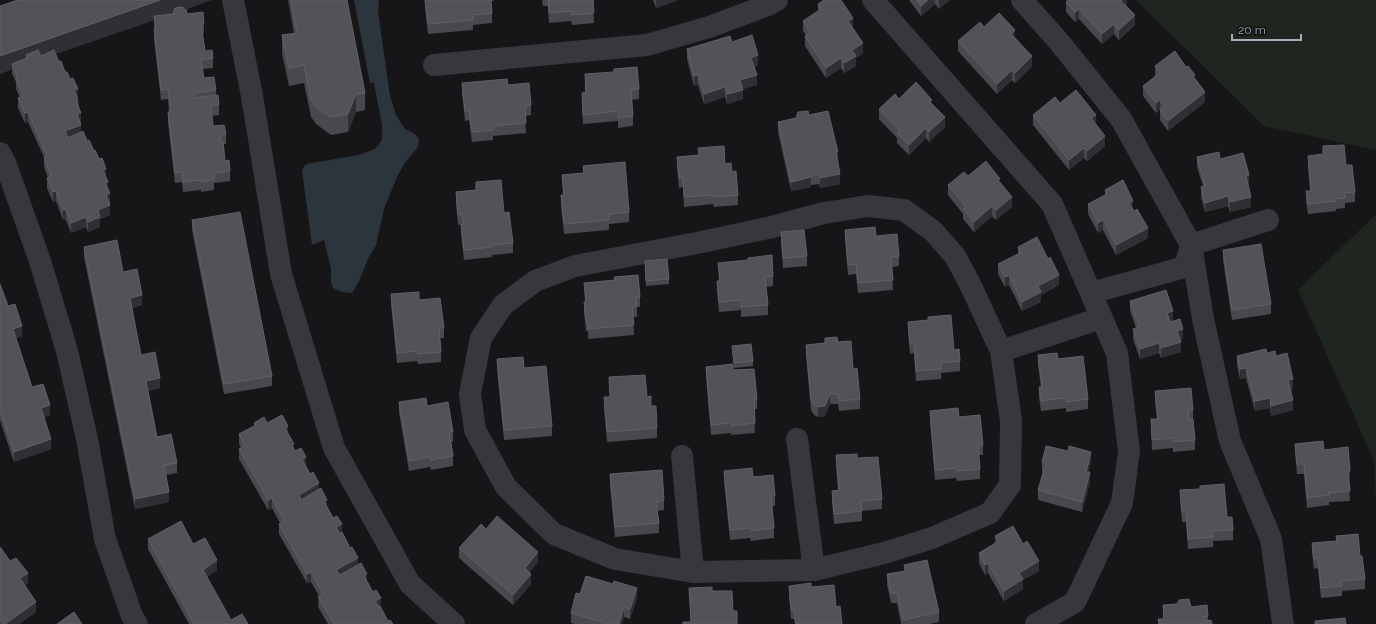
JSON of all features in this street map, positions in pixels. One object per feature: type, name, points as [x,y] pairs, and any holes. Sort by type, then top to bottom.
[{"type":"street","points":[[233,0],[252,96],[281,274],[334,448],[410,584],[454,624]]},
{"type":"street","points":[[434,65],[647,45],[709,27],[768,5],[777,0]]},
{"type":"street","points":[[874,0],[1052,204],[1116,353],[1129,451],[1122,503],[1074,602],[1036,624]]},
{"type":"street","points":[[1022,0],[1060,43],[1121,119],[1191,245],[1203,319],[1230,441],[1271,539],[1283,624]]},
{"type":"street","points":[[0,153],[6,165],[40,261],[67,352],[87,439],[105,539],[132,616],[137,624]]},
{"type":"street","points":[[868,206],[904,210],[933,231],[955,256],[969,282],[1001,351],[1011,421],[1010,484],[990,513],[932,538],[814,570],[692,572],[615,559],[554,534],[506,487],[475,430],[470,394],[481,338],[503,305],[535,281],[575,266],[768,228],[824,213],[868,206]]},
{"type":"street","points":[[1191,245],[1268,220]]},
{"type":"street","points":[[1091,293],[1185,267],[1191,245]]},
{"type":"street","points":[[1001,351],[1101,318]]},
{"type":"street","points":[[797,439],[814,570]]},
{"type":"street","points":[[682,456],[692,572]]},
{"type":"shaded area","points":[[354,0],[379,0],[378,11],[390,96],[396,115],[405,129],[415,134],[419,139],[418,147],[404,164],[397,177],[384,209],[376,245],[352,293],[342,292],[333,288],[331,283],[331,269],[324,240],[312,245],[302,170],[306,164],[358,155],[375,149],[382,140],[382,125],[374,83],[370,83]]},
{"type":"shaded area","points":[[1136,0],[1376,0],[1376,150],[1264,126]]},
{"type":"shaded area","points":[[1376,214],[1376,503],[1374,461],[1298,290]]},
{"type":"building","points":[[18,0],[160,0],[0,56],[0,6]]},
{"type":"building","points":[[291,0],[347,0],[365,93],[356,94],[348,114],[331,117],[316,107],[311,100],[304,65],[289,68],[282,35],[297,33]]},
{"type":"building","points":[[425,0],[491,0],[492,13],[473,15],[473,20],[428,24]]},
{"type":"building","points":[[548,0],[593,0],[594,13],[572,15],[571,11],[549,13]]},
{"type":"building","points":[[824,0],[841,0],[853,18],[848,21],[863,43],[852,50],[856,56],[844,63],[841,58],[826,68],[805,36],[810,32],[803,21],[821,9],[818,4]]},
{"type":"building","points":[[917,0],[928,0],[921,6]]},
{"type":"building","points":[[1068,0],[1122,0],[1121,1],[1135,15],[1119,30],[1114,24],[1102,34],[1079,9],[1075,12],[1066,2]]},
{"type":"building","points":[[183,7],[183,10],[186,9],[187,14],[203,12],[204,23],[201,23],[205,51],[212,50],[213,58],[201,60],[204,78],[214,77],[216,90],[195,93],[195,98],[218,95],[219,105],[211,106],[213,126],[224,125],[226,134],[220,135],[221,143],[223,142],[225,161],[229,160],[230,171],[214,173],[214,180],[201,182],[201,180],[183,182],[182,172],[175,173],[168,112],[171,112],[168,89],[161,90],[154,29],[156,29],[154,16],[173,14],[175,8]]},
{"type":"building","points":[[999,13],[1015,30],[1011,34],[1032,56],[1015,73],[1012,70],[997,84],[958,41],[980,22],[984,27]]},
{"type":"building","points":[[752,35],[758,55],[751,58],[757,75],[740,80],[743,90],[727,94],[725,87],[704,94],[698,75],[694,76],[687,49],[730,36],[732,42]]},
{"type":"building","points":[[38,50],[41,56],[54,50],[59,62],[61,61],[65,72],[67,72],[70,79],[73,78],[78,89],[74,90],[78,100],[76,101],[81,113],[77,114],[81,125],[65,131],[68,138],[83,131],[87,141],[89,140],[99,159],[102,158],[106,169],[103,170],[108,182],[105,183],[110,193],[106,195],[110,205],[98,210],[100,217],[88,222],[86,217],[71,223],[66,210],[63,210],[56,191],[53,192],[47,178],[51,176],[44,157],[47,156],[28,112],[25,113],[18,98],[23,96],[12,64],[27,58],[26,55]]},
{"type":"building","points":[[1175,51],[1186,67],[1188,66],[1195,75],[1193,76],[1205,92],[1168,121],[1160,110],[1165,106],[1160,100],[1156,103],[1143,86],[1160,73],[1155,66]]},
{"type":"building","points":[[637,67],[639,89],[631,90],[633,116],[618,118],[618,111],[583,115],[582,93],[586,92],[585,74],[614,72],[614,69]]},
{"type":"building","points":[[507,79],[508,85],[529,83],[531,105],[525,106],[526,123],[493,126],[493,130],[472,132],[469,110],[465,111],[462,83]]},
{"type":"building","points":[[916,82],[932,100],[930,102],[945,117],[929,132],[926,128],[909,145],[897,133],[900,131],[879,109],[895,94],[899,99]]},
{"type":"building","points":[[1076,90],[1096,115],[1091,118],[1105,136],[1087,151],[1084,148],[1069,160],[1033,115],[1055,97],[1060,103]]},
{"type":"building","points":[[808,111],[809,115],[828,111],[838,152],[836,152],[840,174],[820,178],[819,174],[811,175],[811,177],[791,182],[778,122],[796,118],[798,112]]},
{"type":"building","points":[[1344,145],[1346,165],[1352,165],[1355,192],[1344,193],[1345,198],[1336,199],[1336,201],[1308,204],[1306,191],[1311,191],[1308,156],[1323,154],[1323,146]]},
{"type":"building","points":[[724,146],[725,164],[731,163],[732,172],[736,171],[738,195],[684,197],[683,177],[679,178],[677,157],[699,155],[698,148]]},
{"type":"building","points":[[1219,152],[1220,159],[1243,153],[1249,175],[1246,176],[1251,197],[1230,202],[1228,196],[1205,203],[1201,187],[1205,186],[1197,157]]},
{"type":"building","points":[[986,161],[1000,179],[998,180],[1012,197],[996,210],[992,206],[974,222],[963,209],[966,207],[948,185],[964,172],[968,176]]},
{"type":"building","points":[[625,162],[629,212],[609,214],[609,220],[564,224],[561,195],[564,195],[562,175],[584,173],[583,166]]},
{"type":"building","points":[[501,180],[504,213],[509,212],[513,243],[464,250],[461,224],[464,224],[462,214],[458,215],[456,192],[476,190],[476,182]]},
{"type":"building","points":[[1123,180],[1133,201],[1129,203],[1134,211],[1137,209],[1148,228],[1116,245],[1103,220],[1098,223],[1088,204],[1107,194],[1105,190]]},
{"type":"building","points":[[240,212],[272,376],[224,384],[192,220]]},
{"type":"building","points":[[875,227],[876,236],[897,234],[899,256],[891,257],[893,280],[858,283],[856,264],[848,265],[845,230]]},
{"type":"building","points":[[804,230],[807,256],[783,258],[781,232]]},
{"type":"building","points":[[1037,237],[1048,259],[1050,257],[1059,275],[1038,286],[1041,292],[1022,302],[1009,275],[1005,277],[998,264],[1020,253],[1018,247]]},
{"type":"building","points":[[117,240],[123,272],[137,269],[142,295],[130,298],[141,355],[155,352],[160,378],[146,381],[157,437],[171,434],[177,463],[164,465],[169,492],[135,499],[84,247]]},
{"type":"building","points":[[1261,244],[1271,304],[1232,310],[1223,250]]},
{"type":"building","points":[[772,255],[773,276],[765,277],[768,305],[741,307],[741,300],[719,302],[717,281],[720,281],[718,263],[748,260],[748,258]]},
{"type":"building","points":[[667,259],[669,279],[646,281],[645,261]]},
{"type":"building","points":[[638,275],[640,297],[636,297],[637,307],[632,307],[634,325],[588,329],[584,302],[586,302],[584,283],[615,280],[614,277]]},
{"type":"building","points":[[0,284],[8,306],[15,304],[22,326],[13,329],[32,387],[43,384],[50,405],[41,408],[51,439],[14,452],[0,410]]},
{"type":"building","points":[[1166,290],[1173,311],[1167,313],[1170,322],[1180,319],[1183,329],[1177,331],[1181,342],[1161,348],[1159,343],[1140,349],[1133,329],[1139,327],[1130,301]]},
{"type":"building","points":[[419,292],[419,300],[440,298],[444,328],[439,328],[441,352],[418,354],[417,351],[397,353],[391,294]]},
{"type":"building","points":[[951,315],[954,350],[959,349],[960,361],[941,363],[941,369],[916,371],[914,343],[910,344],[908,322],[928,320],[928,317]]},
{"type":"building","points":[[837,337],[838,342],[851,341],[853,369],[857,368],[860,399],[839,401],[838,394],[830,394],[825,406],[818,407],[814,405],[811,400],[806,345],[825,343],[825,338]]},
{"type":"building","points":[[751,344],[753,361],[734,363],[732,346]]},
{"type":"building","points":[[1266,349],[1267,353],[1275,351],[1276,356],[1287,353],[1293,379],[1288,380],[1293,400],[1271,406],[1270,398],[1255,401],[1246,368],[1240,369],[1237,356]]},
{"type":"building","points":[[1057,353],[1058,359],[1083,356],[1088,399],[1066,402],[1066,398],[1041,401],[1039,387],[1042,387],[1038,355]]},
{"type":"building","points":[[523,357],[524,368],[546,366],[552,426],[504,430],[497,359]]},
{"type":"building","points":[[733,364],[733,370],[754,369],[757,399],[754,399],[755,423],[731,426],[731,423],[711,425],[706,367]]},
{"type":"building","points":[[645,375],[647,397],[651,396],[651,406],[656,406],[657,428],[607,432],[604,397],[610,397],[609,377]]},
{"type":"building","points":[[1191,388],[1193,410],[1188,410],[1189,420],[1193,419],[1195,440],[1173,442],[1173,438],[1152,440],[1151,419],[1158,419],[1155,391]]},
{"type":"building","points":[[426,398],[427,406],[448,402],[453,432],[449,432],[453,456],[431,460],[430,457],[409,461],[399,402]]},
{"type":"building","points":[[958,408],[959,417],[980,415],[983,445],[978,445],[980,469],[957,471],[956,468],[935,470],[930,411]]},
{"type":"building","points":[[282,415],[288,426],[285,428],[294,444],[292,445],[295,451],[301,448],[306,457],[302,459],[310,474],[313,472],[319,483],[299,495],[301,500],[321,488],[327,500],[324,501],[333,518],[337,516],[342,524],[336,527],[340,534],[342,532],[350,548],[352,547],[358,558],[336,570],[340,575],[361,563],[367,574],[364,576],[373,592],[376,590],[381,598],[375,601],[379,607],[380,606],[388,621],[390,620],[393,624],[334,624],[318,597],[323,594],[311,572],[307,574],[279,524],[284,521],[272,498],[268,500],[239,449],[245,446],[239,434],[256,425],[254,423],[264,417],[267,423]]},
{"type":"building","points":[[1323,441],[1324,450],[1348,447],[1350,491],[1329,493],[1329,495],[1307,498],[1304,464],[1297,464],[1295,444]]},
{"type":"building","points":[[1046,446],[1068,451],[1069,446],[1091,452],[1086,472],[1090,472],[1082,502],[1038,490],[1046,463],[1042,462]]},
{"type":"building","points":[[857,454],[857,458],[878,457],[882,499],[861,501],[862,511],[834,514],[832,491],[839,490],[836,455]]},
{"type":"building","points":[[752,468],[753,477],[773,475],[775,496],[771,496],[774,528],[751,531],[750,528],[730,530],[724,471]]},
{"type":"building","points":[[662,470],[664,500],[656,502],[659,523],[615,527],[610,474]]},
{"type":"building","points":[[1224,484],[1227,517],[1232,517],[1233,530],[1212,531],[1213,537],[1188,539],[1186,512],[1182,512],[1180,490],[1200,489],[1200,486]]},
{"type":"building","points":[[497,516],[538,552],[525,568],[531,574],[513,595],[459,548],[481,524],[486,529]]},
{"type":"building","points":[[181,521],[193,544],[205,538],[217,560],[203,570],[231,620],[242,614],[248,624],[194,624],[148,539]]},
{"type":"building","points":[[1013,526],[1023,544],[1027,541],[1039,561],[1019,573],[1023,579],[1004,591],[988,563],[985,565],[979,553],[999,541],[995,536]]},
{"type":"building","points":[[1358,534],[1360,556],[1362,556],[1365,579],[1341,581],[1342,586],[1321,588],[1318,558],[1314,559],[1312,543],[1337,541],[1336,536]]},
{"type":"building","points":[[0,547],[10,561],[16,558],[28,573],[20,578],[36,602],[5,624],[0,619]]},
{"type":"building","points":[[927,560],[939,612],[903,620],[897,593],[891,593],[887,574],[906,571],[904,565]]},
{"type":"building","points":[[586,576],[613,584],[614,581],[637,588],[630,609],[624,607],[619,624],[602,624],[603,622],[571,613],[576,593],[580,594]]},
{"type":"building","points":[[811,583],[811,587],[834,585],[836,607],[840,606],[842,624],[796,624],[794,609],[791,609],[789,586]]},
{"type":"building","points":[[712,587],[712,591],[732,591],[733,611],[737,611],[737,624],[683,624],[683,622],[691,622],[689,588]]},
{"type":"building","points":[[1189,599],[1191,607],[1207,605],[1208,616],[1204,617],[1205,621],[1211,620],[1212,624],[1159,624],[1158,619],[1164,619],[1163,605],[1177,604],[1179,600]]},
{"type":"building","points":[[74,612],[82,624],[57,624]]},
{"type":"building","points":[[1345,618],[1346,624],[1315,624],[1315,621]]}]
